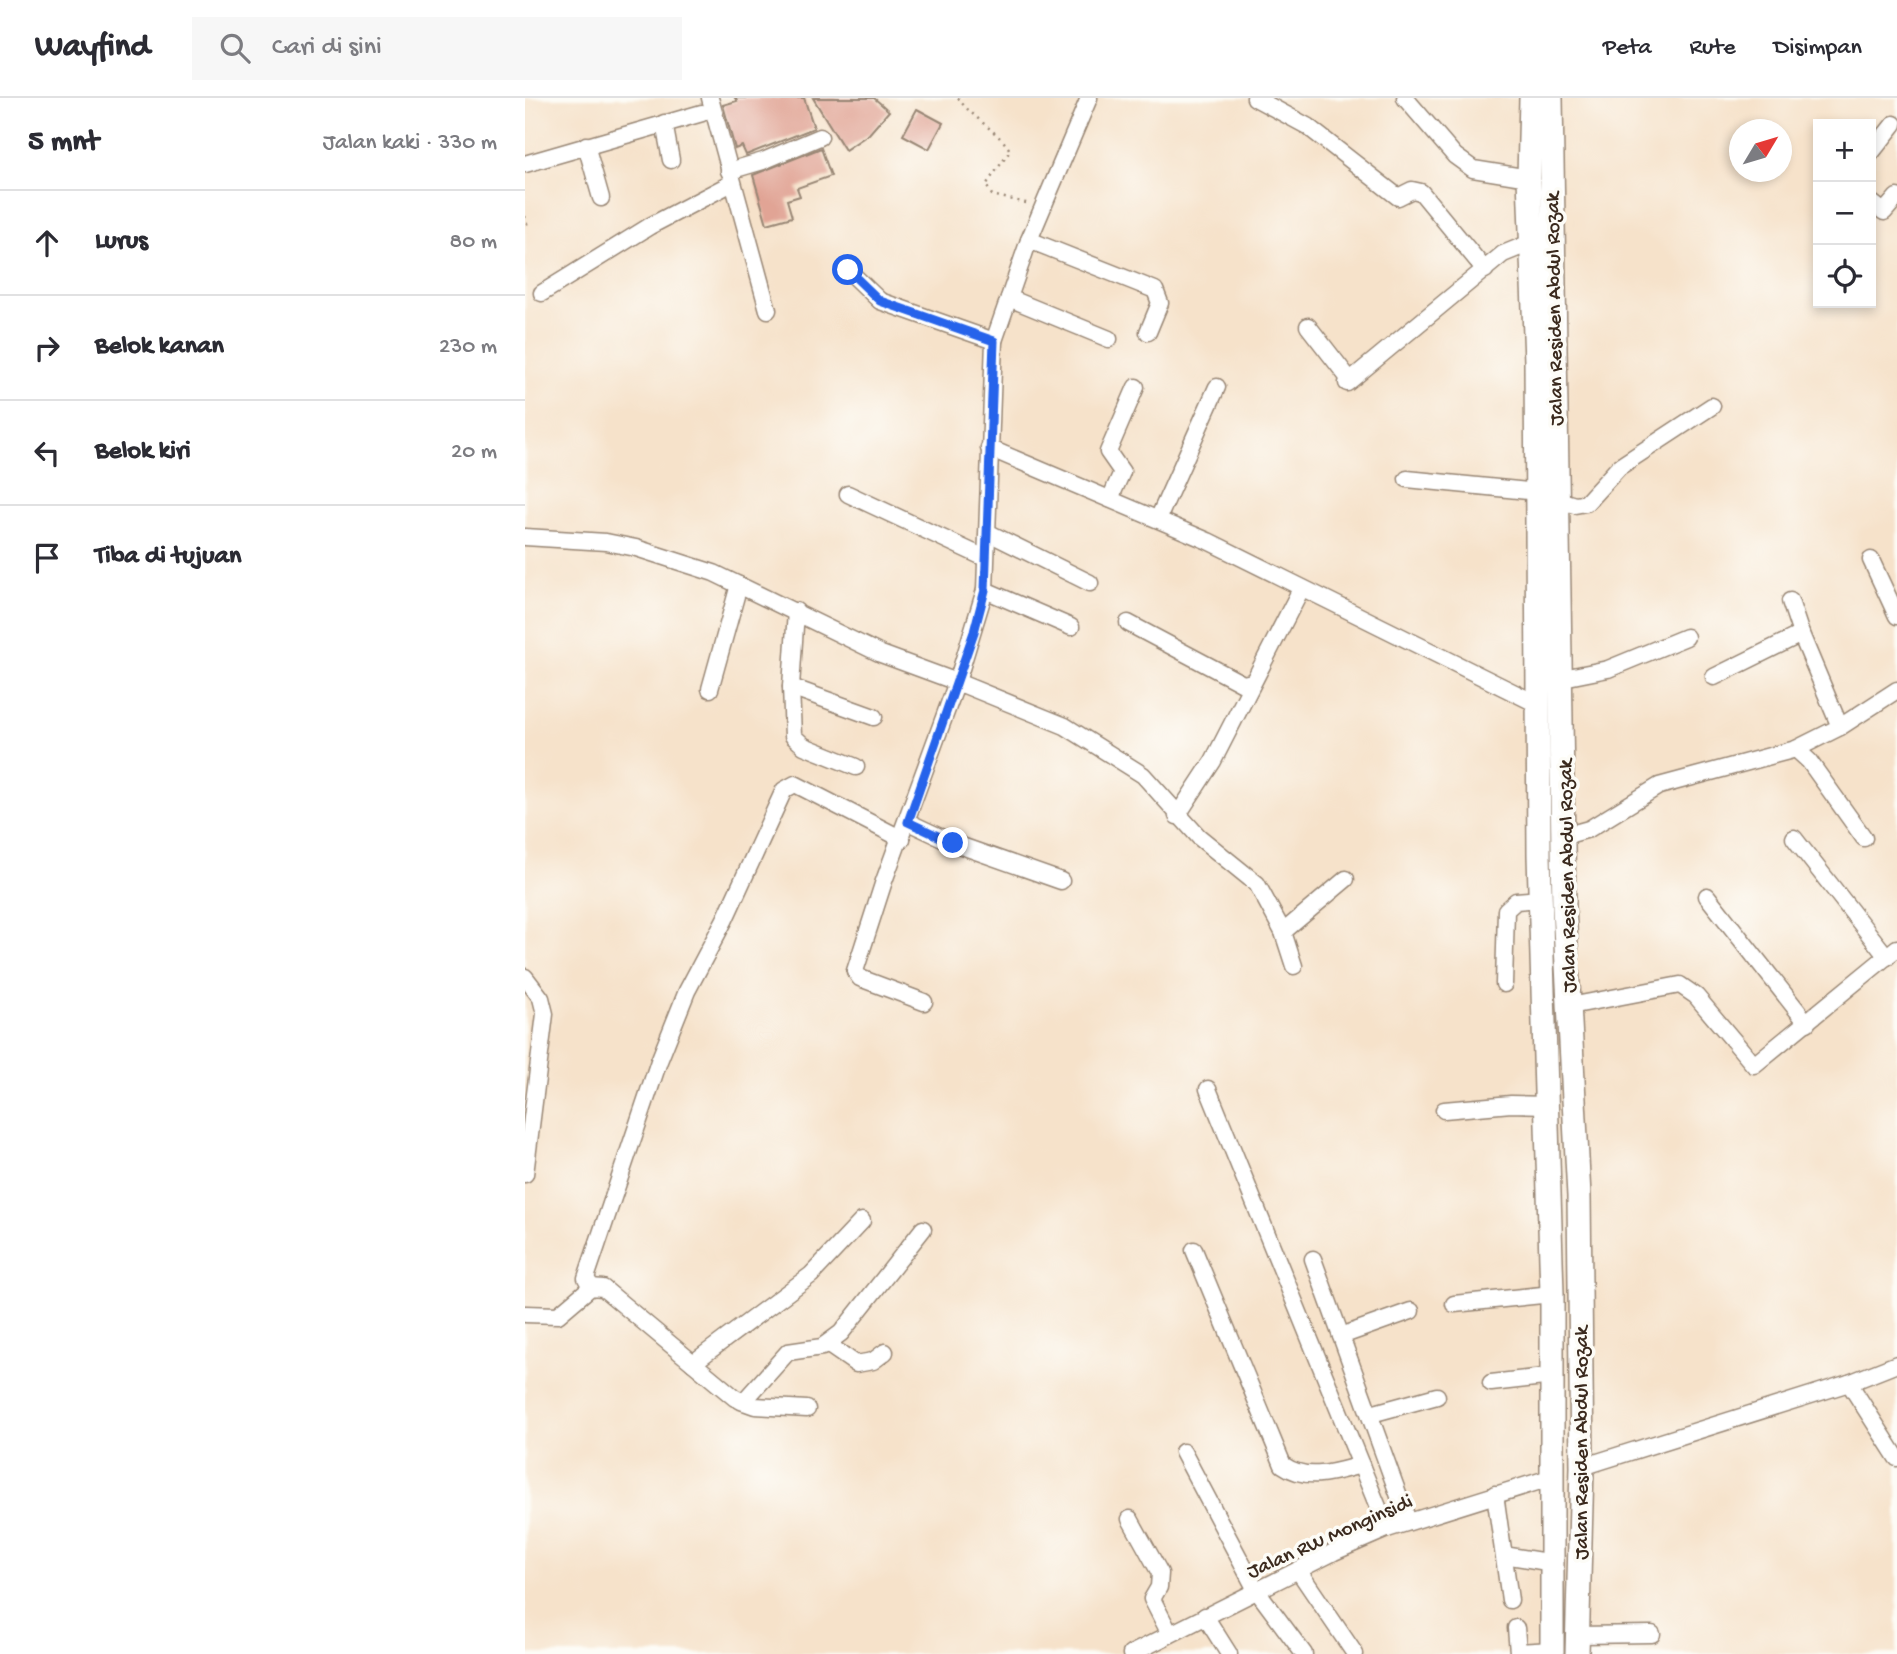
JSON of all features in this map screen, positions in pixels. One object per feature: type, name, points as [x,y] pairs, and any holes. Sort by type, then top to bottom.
[{"type":"highway","name":"Jalan Residen Abdul Rozak","points":[[1531,98],[1530,243],[1545,496],[1563,678],[1564,836],[1579,1196],[1582,1467],[1578,1644]]},
{"type":"highway","name":"Jalan Residen Abdul Rozak","points":[[1551,98],[1545,496],[1537,704],[1552,1294],[1552,1652]]},
{"type":"street","points":[[924,1002],[860,978],[855,973],[884,881],[905,831],[957,682],[985,590],[994,341],[1029,240],[1089,98]]},
{"type":"street","points":[[1255,98],[1307,126],[1398,197],[1412,190],[1421,192],[1485,270]]},
{"type":"street","points":[[1405,98],[1440,140],[1472,169],[1529,178]]},
{"type":"street","points":[[525,164],[664,124],[706,105],[731,177],[768,310]]},
{"type":"street","points":[[1876,147],[1896,123]]},
{"type":"street","points":[[664,124],[671,160]]},
{"type":"street","points":[[542,293],[731,177],[820,136]]},
{"type":"street","points":[[586,145],[601,198]]},
{"type":"street","points":[[1876,206],[1884,212],[1897,197]]},
{"type":"street","points":[[1029,240],[1151,287],[1158,294],[1160,303],[1148,332]]},
{"type":"street","points":[[1308,326],[1349,381],[1503,254],[1530,243]]},
{"type":"street","points":[[848,270],[880,301],[994,341]]},
{"type":"street","points":[[1009,298],[1109,339]]},
{"type":"street","points":[[1110,499],[1122,472],[1108,452],[1136,387]]},
{"type":"street","points":[[1158,519],[1217,387]]},
{"type":"street","points":[[1408,479],[1545,496],[1574,505],[1586,503],[1619,467],[1712,406]]},
{"type":"street","points":[[989,448],[1158,519],[1537,704]]},
{"type":"street","points":[[848,494],[985,558]]},
{"type":"street","points":[[989,533],[1090,583]]},
{"type":"street","points":[[525,537],[576,538],[636,548],[714,573],[881,654],[957,682],[1084,736],[1143,775],[1177,816],[1248,874],[1257,884],[1283,932],[1294,966]]},
{"type":"street","points":[[1871,560],[1897,616]]},
{"type":"street","points":[[710,689],[739,584]]},
{"type":"street","points":[[1177,816],[1213,761],[1301,589]]},
{"type":"street","points":[[985,590],[1071,626]]},
{"type":"street","points":[[1790,601],[1840,727]]},
{"type":"street","points":[[796,611],[792,687],[795,739],[804,746],[856,767]]},
{"type":"street","points":[[1128,623],[1243,684],[1252,682]]},
{"type":"street","points":[[1714,677],[1801,634]]},
{"type":"street","points":[[1563,678],[1608,669],[1686,637]]},
{"type":"street","points":[[792,687],[874,718]]},
{"type":"street","points":[[1564,836],[1589,829],[1659,786],[1748,765],[1796,749],[1896,694]]},
{"type":"street","points":[[1796,749],[1809,761],[1864,838]]},
{"type":"street","points":[[591,1287],[586,1278],[659,1061],[687,991],[725,919],[784,790],[795,784],[905,831],[953,843],[1061,881]]},
{"type":"street","points":[[1570,1006],[1680,985],[1696,996],[1754,1065],[1892,952],[1794,838]]},
{"type":"street","points":[[1283,932],[1346,879]]},
{"type":"street","points":[[1707,896],[1807,1023]]},
{"type":"street","points":[[1504,984],[1506,910],[1516,901],[1541,899]]},
{"type":"street","points":[[525,977],[541,998],[545,1014],[525,1174]]},
{"type":"street","points":[[1207,1089],[1387,1529]]},
{"type":"street","points":[[1444,1110],[1511,1104],[1548,1105]]},
{"type":"street","points":[[693,1363],[811,1275],[862,1221]]},
{"type":"street","points":[[741,1401],[753,1394],[788,1352],[827,1344],[841,1333],[923,1230]]},
{"type":"street","points":[[1194,1251],[1283,1465],[1296,1473],[1312,1474],[1361,1465]]},
{"type":"street","points":[[1313,1259],[1408,1521]]},
{"type":"street","points":[[525,1314],[558,1315],[591,1287]]},
{"type":"street","points":[[591,1287],[607,1290],[741,1401],[755,1406],[807,1409]]},
{"type":"street","points":[[1454,1304],[1552,1294]]},
{"type":"street","points":[[1342,1336],[1411,1311]]},
{"type":"street","points":[[827,1344],[856,1364],[873,1361],[885,1352]]},
{"type":"street","points":[[1582,1467],[1849,1383],[1897,1364]]},
{"type":"street","points":[[1491,1383],[1553,1376]]},
{"type":"street","points":[[1849,1383],[1897,1458]]},
{"type":"street","points":[[1371,1414],[1437,1396]]},
{"type":"street","points":[[1183,1452],[1254,1585],[1304,1654]]},
{"type":"street","name":"Jalan RW Monginsidi","points":[[1131,1654],[1166,1627],[1205,1616],[1254,1585],[1298,1570],[1387,1529],[1553,1477]]},
{"type":"street","points":[[1495,1494],[1510,1600]]},
{"type":"street","points":[[1130,1519],[1160,1573],[1159,1587],[1151,1598],[1166,1627]]},
{"type":"street","points":[[1504,1555],[1553,1563]]},
{"type":"street","points":[[1298,1570],[1355,1654]]},
{"type":"street","points":[[1205,1616],[1229,1654]]},
{"type":"street","points":[[1516,1628],[1518,1653],[1552,1652]]},
{"type":"street","points":[[1578,1644],[1651,1634]]},
{"type":"path","points":[[958,98],[979,122],[1007,143],[1010,150],[986,185],[992,195],[1044,208]]},
{"type":"path","points":[[525,216],[528,227]]},
{"type":"building","points":[[735,98],[804,98],[814,128],[746,155],[742,146],[735,149],[723,105],[737,101]]},
{"type":"building","points":[[813,98],[874,98],[889,111],[869,134],[845,150]]},
{"type":"building","points":[[917,109],[943,123],[929,149],[903,135]]},
{"type":"building","points":[[821,148],[831,176],[797,188],[800,196],[787,200],[792,217],[767,224],[753,175]]},
{"type":"route","points":[[848,270],[880,301],[902,311],[994,341],[985,590],[974,632],[908,822],[953,843]]}]
